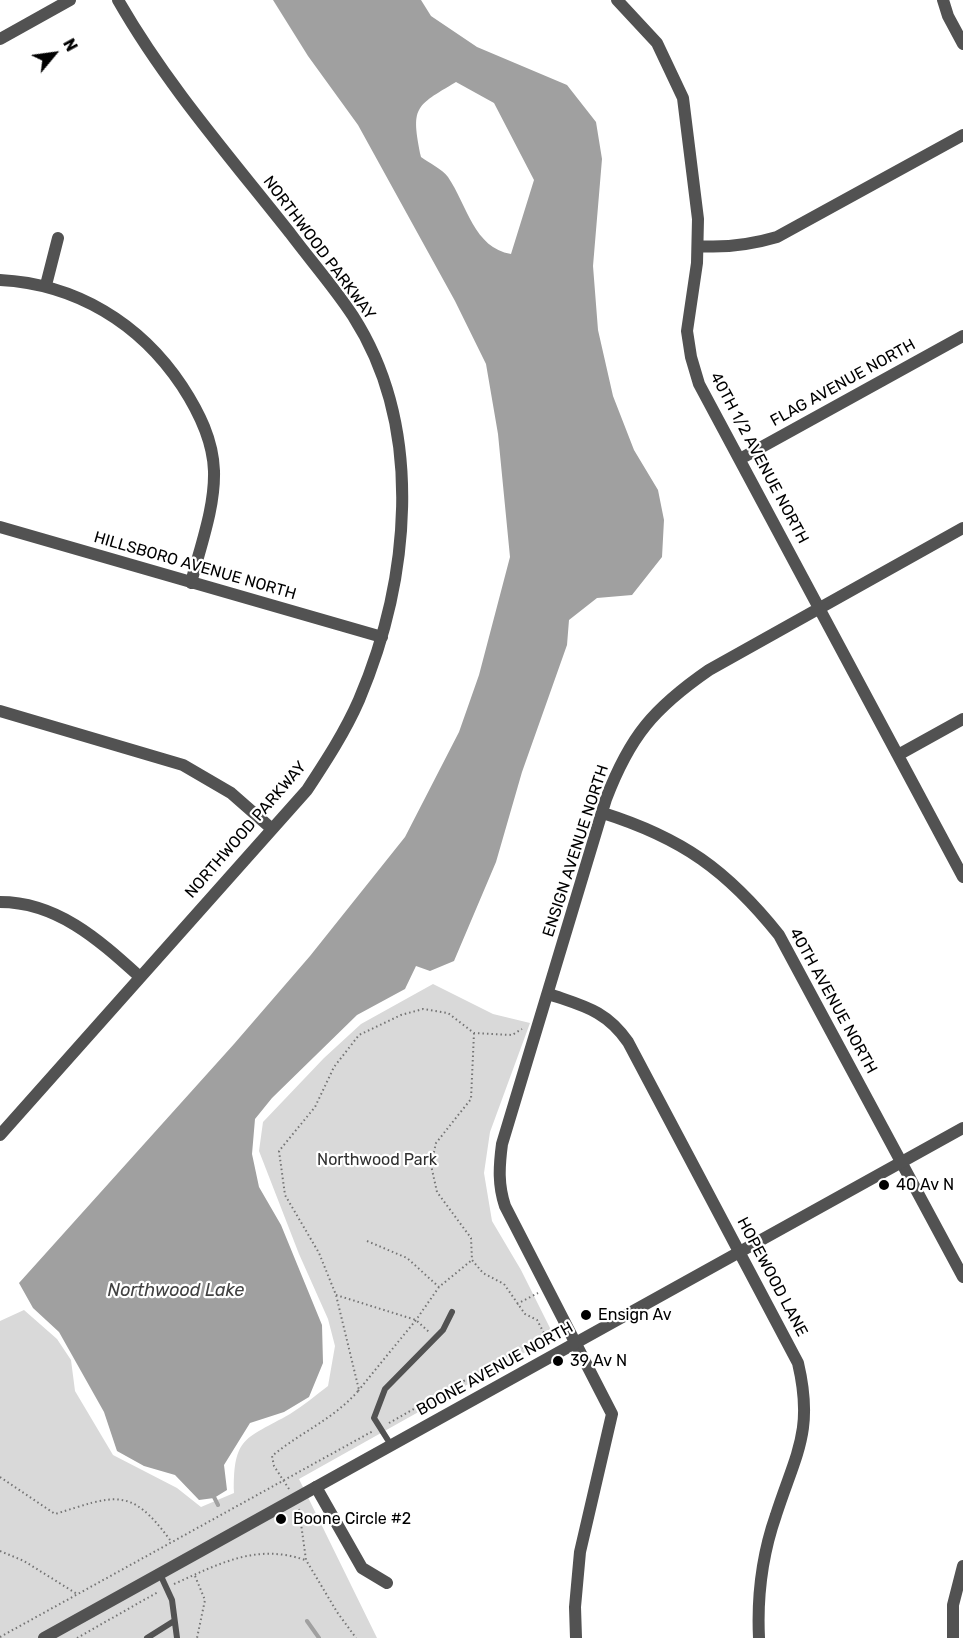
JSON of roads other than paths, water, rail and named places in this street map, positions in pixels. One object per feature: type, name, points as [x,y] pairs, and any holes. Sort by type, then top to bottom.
[{"type":"street","points":[[0,39],[70,0]]},
{"type":"street","name":"NORTHWOOD PARKWAY","points":[[0,1135],[307,790],[335,748],[358,702],[391,605],[399,554],[402,503],[394,415],[374,357],[353,316],[163,73],[118,0]]},
{"type":"street","name":"40TH 1/2 AVENUE NORTH","points":[[616,0],[638,19],[657,43],[672,69],[683,98],[696,182],[698,246],[687,331],[691,357],[699,384],[963,877]]},
{"type":"street","points":[[943,0],[948,16],[963,44]]},
{"type":"street","points":[[698,246],[726,248],[777,237],[963,135]]},
{"type":"street","points":[[46,285],[58,238]]},
{"type":"street","points":[[0,280],[46,285],[86,300],[144,339],[168,364],[199,413],[213,453],[213,498],[191,583]]},
{"type":"street","name":"FLAG AVENUE NORTH","points":[[740,459],[963,336]]},
{"type":"street","name":"HILLSBORO AVENUE NORTH","points":[[0,526],[382,637]]},
{"type":"street","name":"ENSIGN AVENUE NORTH","points":[[576,1638],[575,1607],[580,1552],[612,1414],[510,1216],[499,1188],[502,1144],[618,767],[634,739],[655,711],[709,670],[963,528]]},
{"type":"street","points":[[0,711],[183,765],[231,793],[272,829]]},
{"type":"street","points":[[898,755],[963,719]]},
{"type":"street","name":"40TH AVENUE NORTH","points":[[603,813],[658,833],[693,852],[723,874],[753,903],[779,934],[963,1276]]},
{"type":"street","points":[[0,902],[31,906],[80,927],[140,977]]},
{"type":"street","name":"HOPEWOOD LANE","points":[[549,994],[602,1013],[617,1026],[798,1363],[804,1389],[805,1418],[801,1447],[776,1515],[763,1562],[758,1608],[759,1638]]},
{"type":"street","name":"BOONE AVENUE NORTH","points":[[44,1638],[963,1128]]},
{"type":"street","points":[[316,1487],[362,1568],[387,1583]]},
{"type":"street","points":[[954,1638],[953,1605],[963,1566]]},
{"type":"lane","points":[[391,1446],[374,1418],[385,1389],[435,1338],[452,1312]]},
{"type":"lane","points":[[160,1574],[172,1600],[177,1638]]},
{"type":"lane","points":[[147,1638],[174,1621]]},
{"type":"water","name":"Northwood Lake","points":[[273,0],[421,0],[431,16],[477,47],[567,85],[596,122],[602,159],[593,266],[598,330],[613,396],[634,450],[658,490],[664,520],[662,557],[632,595],[597,598],[569,620],[567,645],[522,772],[496,862],[454,961],[430,971],[416,966],[405,989],[357,1015],[272,1098],[255,1119],[252,1154],[259,1187],[281,1225],[322,1325],[323,1363],[309,1397],[284,1412],[250,1423],[224,1465],[227,1490],[214,1498],[199,1500],[175,1475],[144,1466],[117,1451],[104,1412],[59,1332],[33,1308],[19,1283],[234,1044],[310,956],[405,837],[459,732],[479,675],[510,557],[498,434],[486,364],[455,301],[358,125],[308,56]],"holes":[[[456,82],[494,103],[534,180],[511,254],[498,250],[488,243],[473,224],[448,177],[421,157],[416,128],[419,110],[424,104],[431,97]]]},
{"type":"waterway","points":[[213,1495],[218,1505]]},
{"type":"waterway","points":[[307,1621],[319,1638]]},
{"type":"place","name":"40 Av N","points":[[884,1185]]},
{"type":"place","name":"Ensign Av","points":[[586,1315]]},
{"type":"place","name":"39 Av N","points":[[558,1361]]},
{"type":"place","name":"Boone Circle #2","points":[[281,1519]]},
{"type":"park label","name":"Northwood Park","points":[[377,1160]]}]
